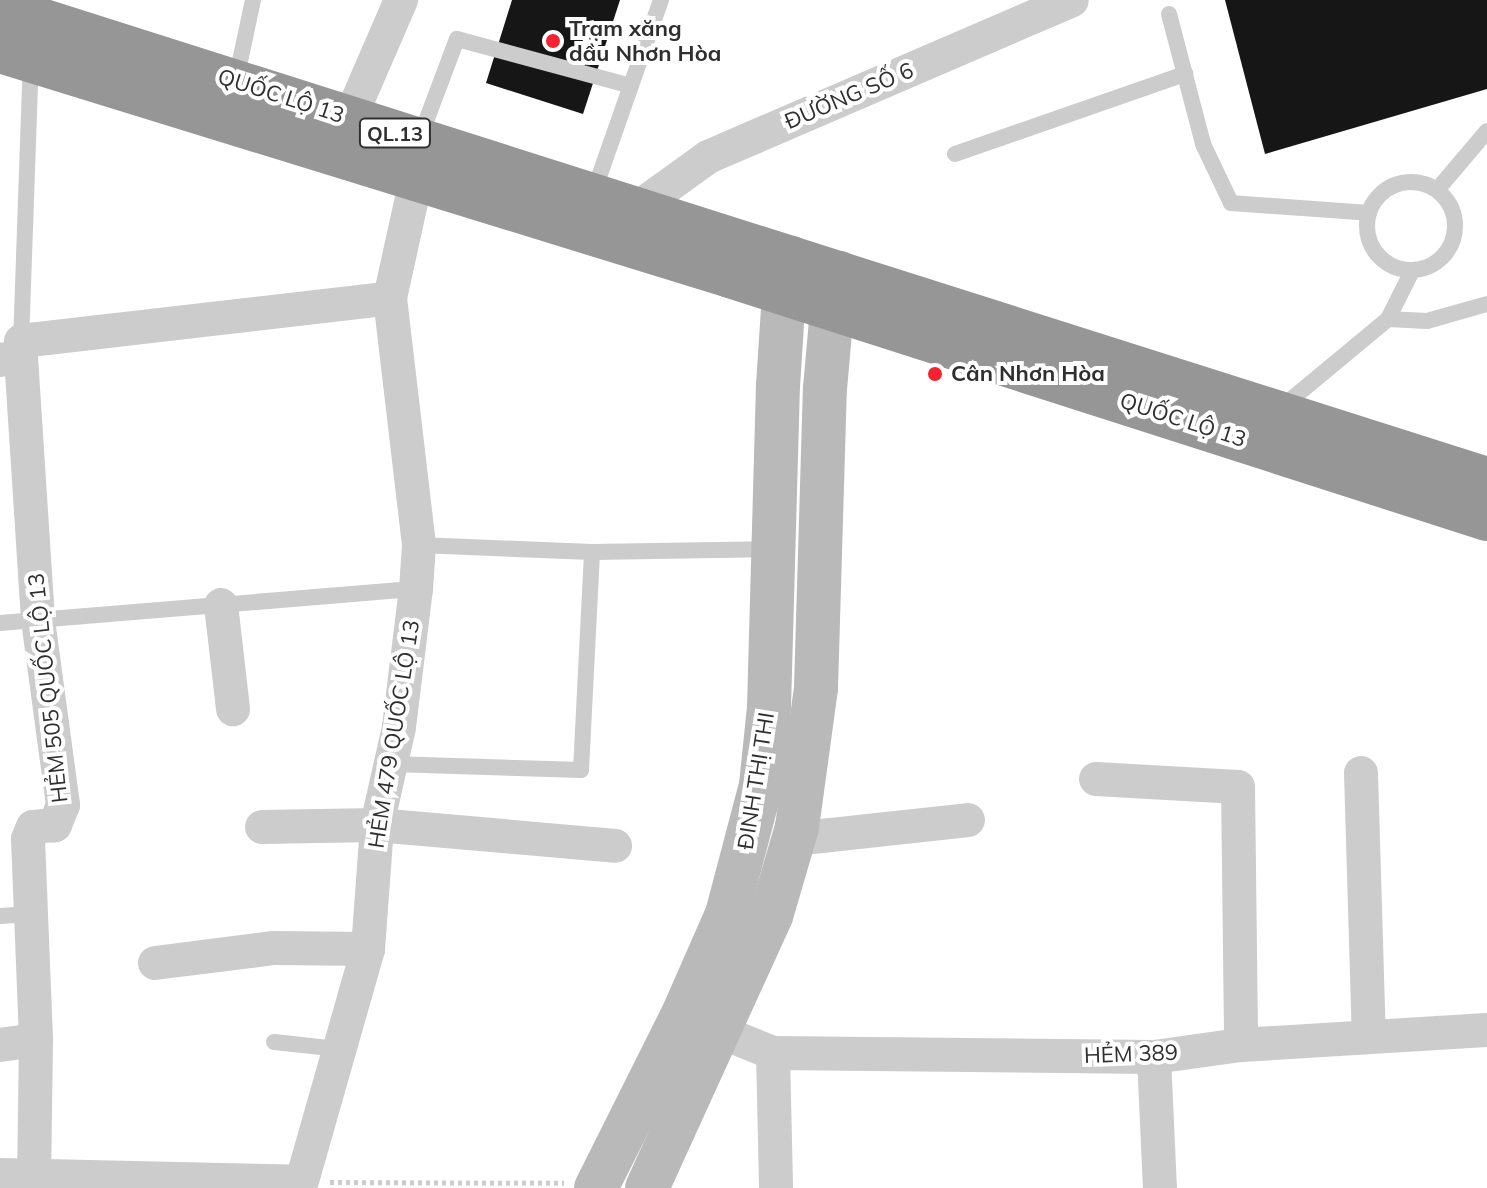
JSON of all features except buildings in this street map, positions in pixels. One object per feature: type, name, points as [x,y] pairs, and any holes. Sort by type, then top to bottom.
[{"type":"highway","name":"QUỐC LỘ 13","points":[[0,7],[350,118],[417,160],[593,195],[636,209],[788,276]]},
{"type":"highway","name":"QUỐC LỘ 13","points":[[16,56],[417,160],[836,291],[1487,519]]},
{"type":"highway","name":"QUỐC LỘ 13","points":[[836,291],[1277,411],[1487,479]]},
{"type":"street","points":[[350,118],[401,0]]},
{"type":"street","name":"ĐƯỜNG SỐ 6","points":[[636,209],[708,157],[1052,4]]},
{"type":"street","name":"HẺM 479 QUỐC LỘ 13","points":[[301,1185],[368,949],[377,825],[391,764],[416,589],[419,545],[390,298],[417,160]]},
{"type":"street","name":"ĐINH THỊ THI","points":[[598,1186],[684,1012],[727,914],[761,785],[769,707],[778,386],[788,276]]},
{"type":"street","name":"ĐINH THỊ THI","points":[[647,1188],[721,1032],[771,916],[794,839],[810,746],[816,688],[825,389],[836,291]]},
{"type":"street","points":[[14,353],[390,298]]},
{"type":"street","name":"HẺM 505 QUỐC LỘ 13","points":[[14,353],[38,620],[63,805],[55,825],[33,827],[29,832],[15,915],[36,1040],[34,1183]]},
{"type":"street","points":[[221,605],[233,709]]},
{"type":"street","points":[[1361,773],[1369,1035]]},
{"type":"street","points":[[1096,779],[1238,787],[1241,1045]]},
{"type":"street","points":[[794,839],[968,820]]},
{"type":"street","points":[[262,827],[377,825],[615,846]]},
{"type":"street","points":[[155,963],[274,948],[368,949]]},
{"type":"street","name":"HẺM 389","points":[[773,1053],[1154,1057],[1241,1045],[1487,1030]]},
{"type":"street","points":[[721,1032],[773,1053],[776,1188]]},
{"type":"street","points":[[0,1045],[36,1040]]},
{"type":"street","points":[[1154,1057],[1160,1188]]},
{"type":"street","points":[[0,1175],[34,1183],[301,1185]]},
{"type":"lane","points":[[235,82],[253,0]]},
{"type":"lane","points":[[593,195],[661,0]]},
{"type":"lane","points":[[1169,14],[1203,144],[1231,203],[1369,213]]},
{"type":"lane","points":[[417,160],[457,39],[631,86]]},
{"type":"lane","points":[[14,353],[16,56]]},
{"type":"lane","points":[[955,154],[1185,74]]},
{"type":"lane","points":[[1437,190],[1487,131]]},
{"type":"lane","points":[[1418,182],[1437,190],[1449,203],[1455,221],[1453,239],[1437,261],[1412,271],[1391,267],[1376,253],[1367,234],[1369,213],[1379,196],[1397,184],[1418,182]]},
{"type":"lane","points":[[1277,411],[1388,319],[1412,271]]},
{"type":"lane","points":[[1388,319],[1427,321],[1487,304]]},
{"type":"lane","points":[[419,545],[592,552],[775,549]]},
{"type":"lane","points":[[391,764],[581,770],[592,552]]},
{"type":"lane","points":[[0,623],[416,589]]},
{"type":"lane","points":[[274,1042],[338,1049]]},
{"type":"path","points":[[301,1185],[598,1186]]},
{"type":"place","name":"Trạm xăng dầu Nhơn Hòa","points":[[553,41]]},
{"type":"place","name":"Cân Nhơn Hòa","points":[[935,374]]}]
